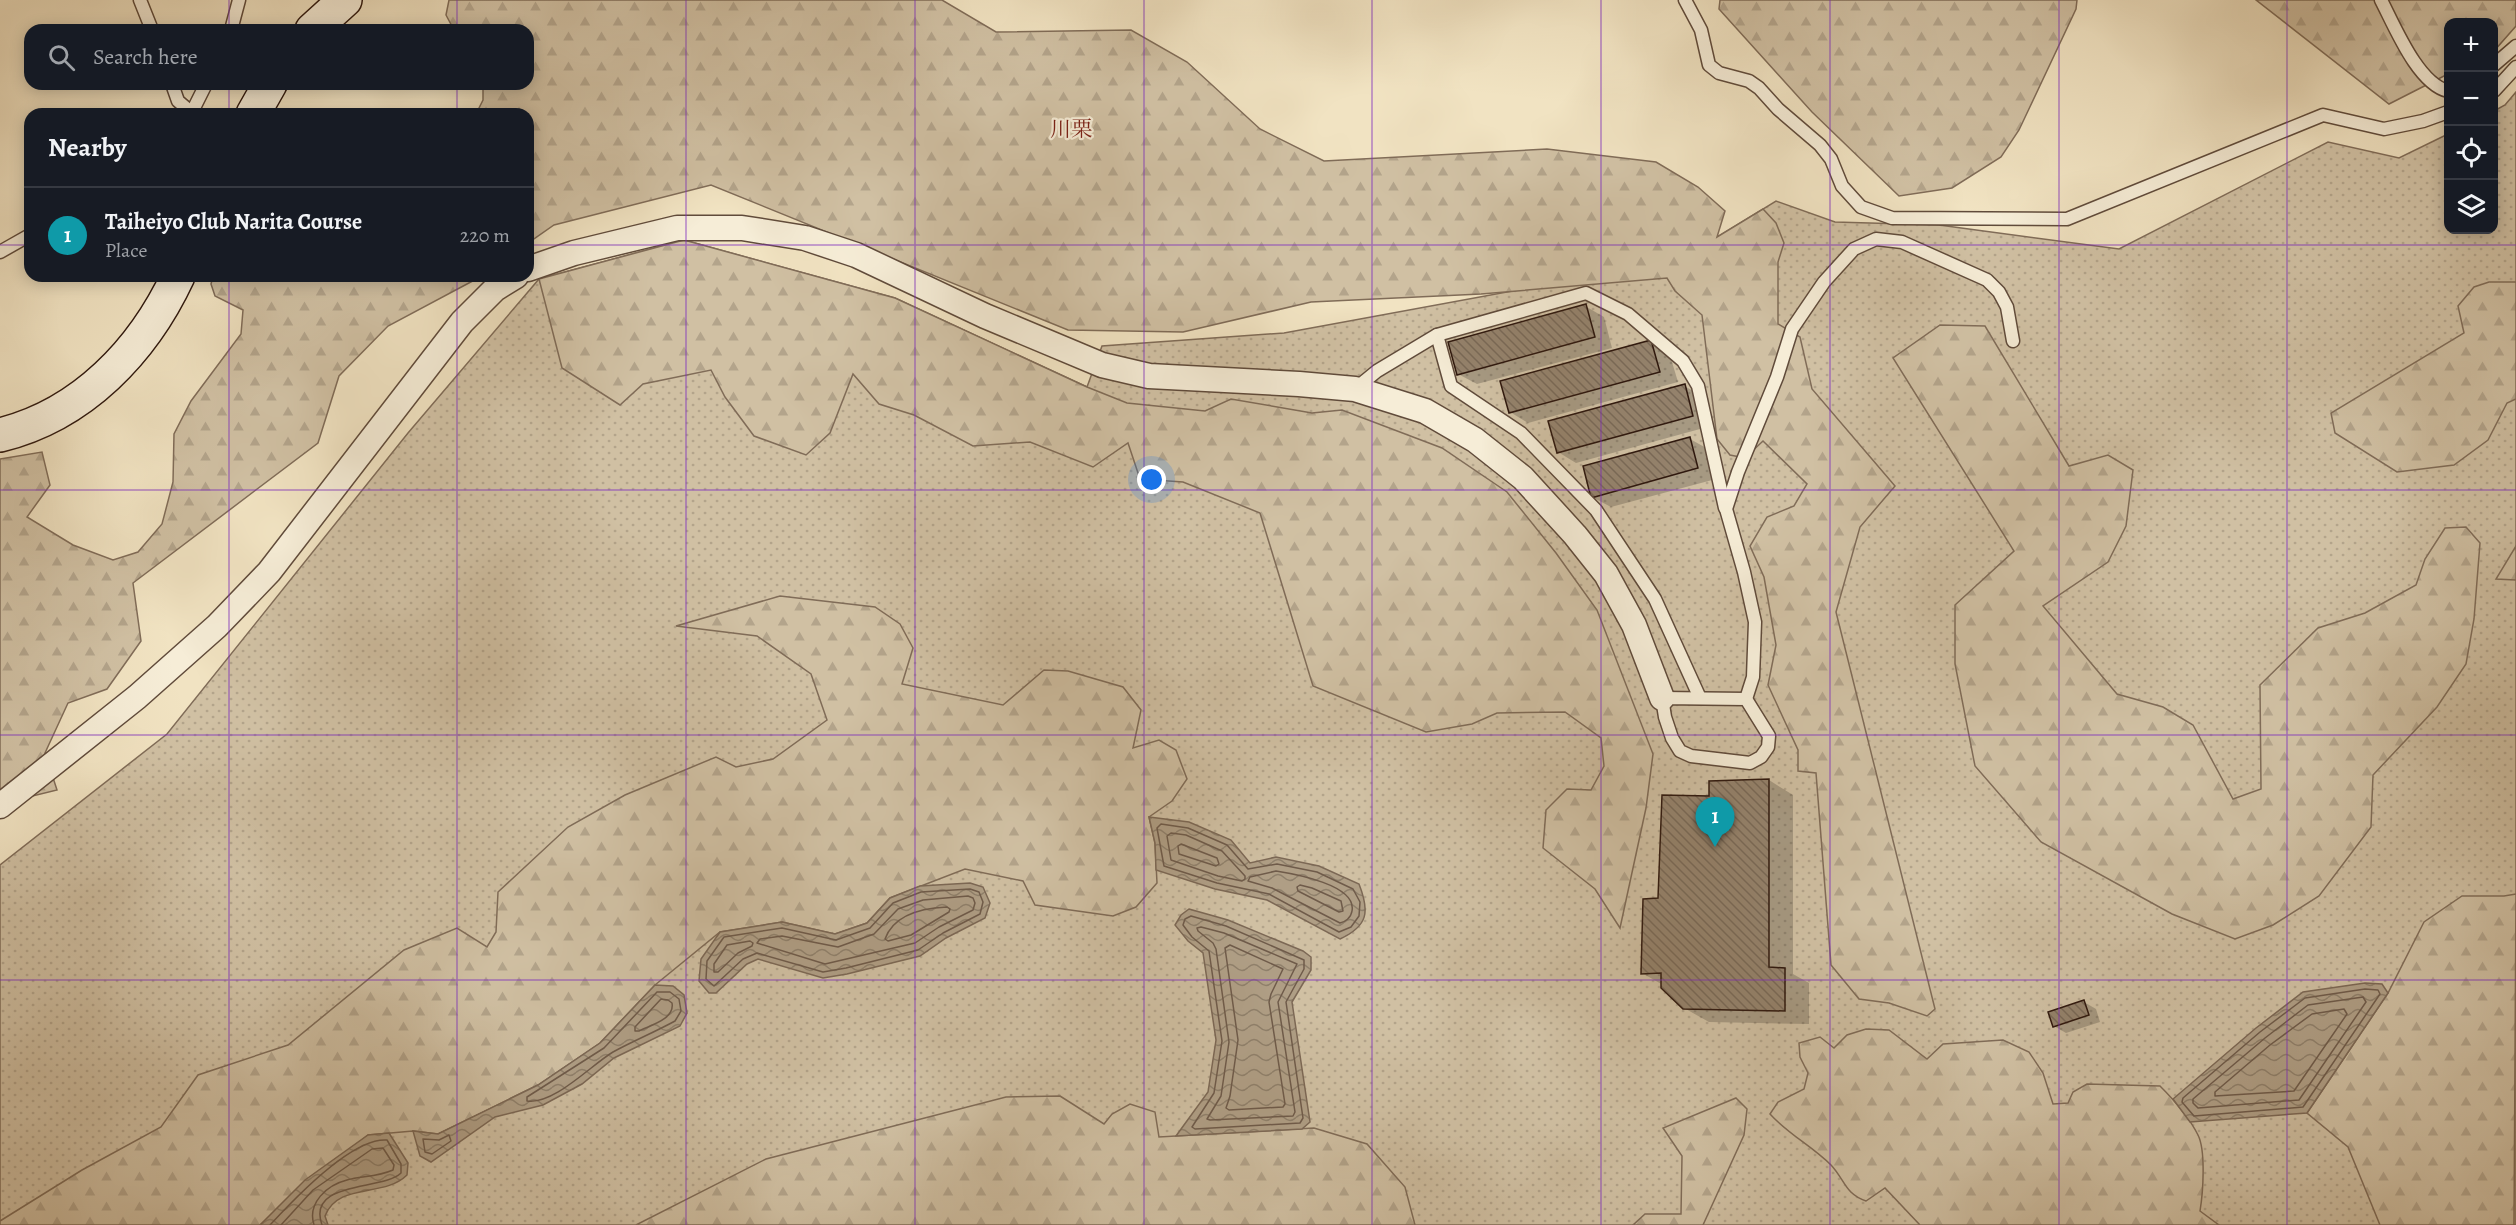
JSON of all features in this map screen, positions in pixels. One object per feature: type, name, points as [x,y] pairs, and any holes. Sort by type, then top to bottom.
[{"type":"street","points":[[319,24],[345,0]]},
{"type":"street","points":[[257,108],[267,90]]},
{"type":"street","points":[[534,266],[677,228],[741,228],[806,238],[856,255],[985,316],[1102,365],[1149,376],[1355,389],[1425,411],[1474,440],[1523,478],[1575,535],[1606,574],[1635,625],[1662,698]]},
{"type":"street","points":[[0,435],[24,429],[48,418],[81,398],[106,377],[150,327],[175,282]]},
{"type":"street","points":[[0,806],[137,697],[217,626],[269,572],[462,322],[495,289],[506,282]]},
{"type":"lane","points":[[140,0],[150,24]]},
{"type":"lane","points":[[233,24],[239,0]]},
{"type":"lane","points":[[1685,0],[1701,30],[1709,65],[1719,74],[1749,81],[1759,88],[1778,109],[1820,145],[1831,159],[1842,186],[1861,207],[1892,218],[2067,219],[2323,115],[2384,129],[2423,122],[2444,114]]},
{"type":"lane","points":[[2381,0],[2422,73],[2444,90]]},
{"type":"lane","points":[[2498,61],[2516,46]]},
{"type":"lane","points":[[2498,87],[2516,67]]},
{"type":"lane","points":[[174,90],[178,101],[186,108]]},
{"type":"lane","points":[[194,108],[203,90]]},
{"type":"lane","points":[[0,252],[24,238]]},
{"type":"lane","points":[[1726,509],[1738,472],[1777,377],[1792,329],[1824,282],[1854,249],[1876,239],[1902,242],[1987,280],[2000,292],[2007,307],[2013,341]]},
{"type":"lane","points":[[1355,389],[1377,371],[1437,335],[1586,293],[1628,314],[1683,361],[1698,386],[1755,622],[1753,677],[1746,699],[1769,736],[1768,747],[1761,757],[1750,763],[1691,756],[1680,751],[1665,717],[1662,698],[1746,699]]},
{"type":"lane","points":[[1437,335],[1451,386],[1521,433],[1596,510],[1655,599],[1700,698]]},
{"type":"green space","points":[[449,0],[942,0],[996,32],[1131,30],[1187,62],[1260,129],[1324,161],[1547,149],[1656,162],[1698,187],[1725,211],[1717,237],[1763,209],[1776,223],[1784,243],[1778,262],[1778,324],[1800,337],[1812,389],[1895,486],[1860,527],[1836,612],[1935,1009],[1927,1016],[1889,1003],[1859,999],[1831,965],[1816,773],[1798,771],[1798,750],[1768,685],[1776,645],[1764,577],[1750,546],[1767,517],[1794,506],[1807,484],[1763,441],[1745,458],[1730,455],[1717,439],[1702,315],[1675,291],[1667,278],[1481,294],[1311,302],[1183,332],[1068,330],[711,185],[554,225],[534,239],[534,108],[479,108],[483,100],[483,90],[534,90],[534,24],[451,24],[446,15]]},
{"type":"green space","points":[[1720,0],[2077,0],[2076,9],[2019,130],[2001,157],[1952,188],[1899,196],[1812,112],[1719,9]]},
{"type":"green space","points":[[2256,0],[2516,0],[2516,26],[2498,46],[2498,18],[2444,18],[2444,76],[2389,104]]},
{"type":"green space","points":[[2516,92],[2516,1225],[0,1225],[0,865],[167,734],[408,433],[539,279],[684,240],[895,298],[1087,387],[1102,346],[1284,333],[1680,260],[1776,201],[1835,222],[1939,225],[2119,249],[2328,142],[2399,158],[2444,136],[2444,234],[2498,234],[2498,109],[2505,105]]},
{"type":"green space","points":[[684,240],[895,298],[1087,387],[1127,403],[1205,411],[1231,399],[1312,413],[1342,410],[1442,448],[1507,492],[1556,553],[1597,610],[1653,754],[1646,808],[1620,928],[1595,889],[1543,848],[1546,810],[1567,789],[1591,790],[1604,766],[1601,738],[1565,712],[1497,713],[1472,724],[1426,732],[1313,686],[1260,513],[1183,482],[1140,479],[1128,443],[1093,467],[1030,442],[973,446],[914,415],[879,404],[853,374],[830,433],[806,455],[754,436],[725,397],[711,370],[643,384],[620,405],[562,368],[539,279]]},
{"type":"green space","points":[[212,282],[471,282],[388,326],[339,376],[318,443],[133,583],[141,641],[107,689],[68,703],[45,753],[57,790],[0,804],[0,459],[42,452],[50,485],[27,517],[73,545],[113,560],[138,552],[162,524],[173,482],[174,434],[191,401],[241,334],[243,310],[215,296]]},
{"type":"green space","points":[[2489,282],[2516,282],[2516,399],[2507,403],[2488,440],[2454,465],[2397,472],[2335,433],[2331,413],[2464,333],[2458,306],[2474,287]]},
{"type":"green space","points":[[1940,325],[1985,326],[2069,466],[2108,455],[2133,470],[2126,526],[2108,562],[2043,606],[2117,694],[2163,707],[2193,725],[2233,799],[2261,789],[2260,685],[2318,628],[2365,613],[2416,585],[2425,559],[2445,528],[2466,527],[2480,543],[2474,619],[2466,664],[2437,707],[2373,775],[2371,827],[2319,896],[2273,925],[2235,939],[2172,914],[2041,842],[1975,766],[1955,664],[1955,605],[2014,551],[1893,358]]},
{"type":"green space","points":[[2516,546],[2516,580],[2496,579]]},
{"type":"green space","points":[[780,596],[875,607],[900,624],[913,648],[902,684],[1003,705],[1044,670],[1068,671],[1123,687],[1141,710],[1133,748],[1159,740],[1176,750],[1187,779],[1172,801],[1149,817],[1155,843],[1157,883],[1136,907],[1113,916],[1035,905],[1023,881],[965,869],[890,898],[867,923],[835,934],[782,922],[720,932],[655,985],[600,1043],[538,1085],[438,1134],[413,1131],[368,1135],[260,1225],[0,1225],[0,1221],[82,1170],[161,1127],[198,1075],[288,1045],[404,950],[457,928],[487,947],[496,932],[498,892],[568,827],[625,795],[716,757],[736,767],[773,759],[827,720],[811,674],[757,636],[676,626]]},
{"type":"green space","points":[[2516,894],[2514,1225],[2380,1225],[2348,1147],[2307,1113],[2388,993],[2424,922],[2462,896]]},
{"type":"green space","points":[[1866,1029],[1889,1030],[1927,1059],[1943,1044],[2003,1040],[2029,1052],[2043,1073],[2053,1104],[2068,1103],[2073,1092],[2087,1084],[2160,1086],[2181,1109],[2201,1142],[2203,1183],[2200,1211],[2219,1225],[1920,1225],[1885,1188],[1866,1201],[1859,1198],[1849,1190],[1831,1165],[1770,1114],[1778,1102],[1804,1089],[1808,1073],[1800,1057],[1799,1043],[1820,1037],[1834,1048],[1847,1035]]},
{"type":"green space","points":[[1060,1096],[1104,1124],[1112,1114],[1130,1104],[1155,1112],[1159,1137],[1314,1128],[1367,1144],[1405,1187],[1415,1225],[636,1225],[766,1159],[1006,1097]]},
{"type":"green space","points":[[1736,1098],[1747,1109],[1744,1135],[1703,1225],[1633,1225],[1645,1214],[1681,1214],[1682,1156],[1663,1128]]},
{"type":"water","points":[[1149,817],[1189,822],[1231,840],[1250,863],[1276,857],[1319,866],[1359,884],[1365,903],[1364,917],[1356,929],[1340,939],[1267,900],[1215,889],[1156,870],[1155,843]]},
{"type":"water","points":[[970,883],[983,887],[990,903],[985,918],[946,938],[920,956],[823,978],[758,959],[747,964],[716,993],[709,993],[699,981],[701,959],[720,932],[782,922],[835,934],[867,923],[890,898],[920,886]]},
{"type":"water","points":[[1189,909],[1228,920],[1303,951],[1311,957],[1311,970],[1292,1002],[1310,1122],[1302,1129],[1176,1136],[1208,1092],[1216,1040],[1203,953],[1188,941],[1175,925],[1181,915]]},
{"type":"water","points":[[2365,983],[2382,984],[2388,993],[2307,1113],[2190,1122],[2173,1099],[2256,1028],[2303,992]]},
{"type":"water","points":[[655,985],[673,986],[684,995],[687,1013],[680,1026],[614,1058],[582,1084],[543,1105],[495,1117],[431,1162],[420,1156],[413,1131],[438,1134],[538,1085],[600,1043]]},
{"type":"water","points":[[389,1133],[408,1163],[407,1175],[386,1186],[340,1198],[331,1205],[325,1216],[328,1225],[260,1225],[305,1180],[368,1135]]},
{"type":"building","points":[[1586,304],[1595,337],[1457,375],[1448,342]]},
{"type":"building","points":[[1651,340],[1660,372],[1509,413],[1500,381]]},
{"type":"building","points":[[1685,384],[1693,416],[1557,453],[1548,421]]},
{"type":"building","points":[[1690,437],[1698,468],[1591,498],[1583,466]]},
{"type":"building","points":[[1769,779],[1769,967],[1785,968],[1785,1011],[1683,1009],[1661,988],[1661,973],[1641,974],[1643,899],[1658,898],[1662,795],[1709,796],[1709,781]]},
{"type":"building","points":[[2084,1000],[2089,1015],[2053,1027],[2048,1012]]},
{"type":"place","name":"Taiheiyo Club Narita Course","points":[[1715,847]]},
{"type":"district","name":"川栗","points":[[1071,129]]}]
